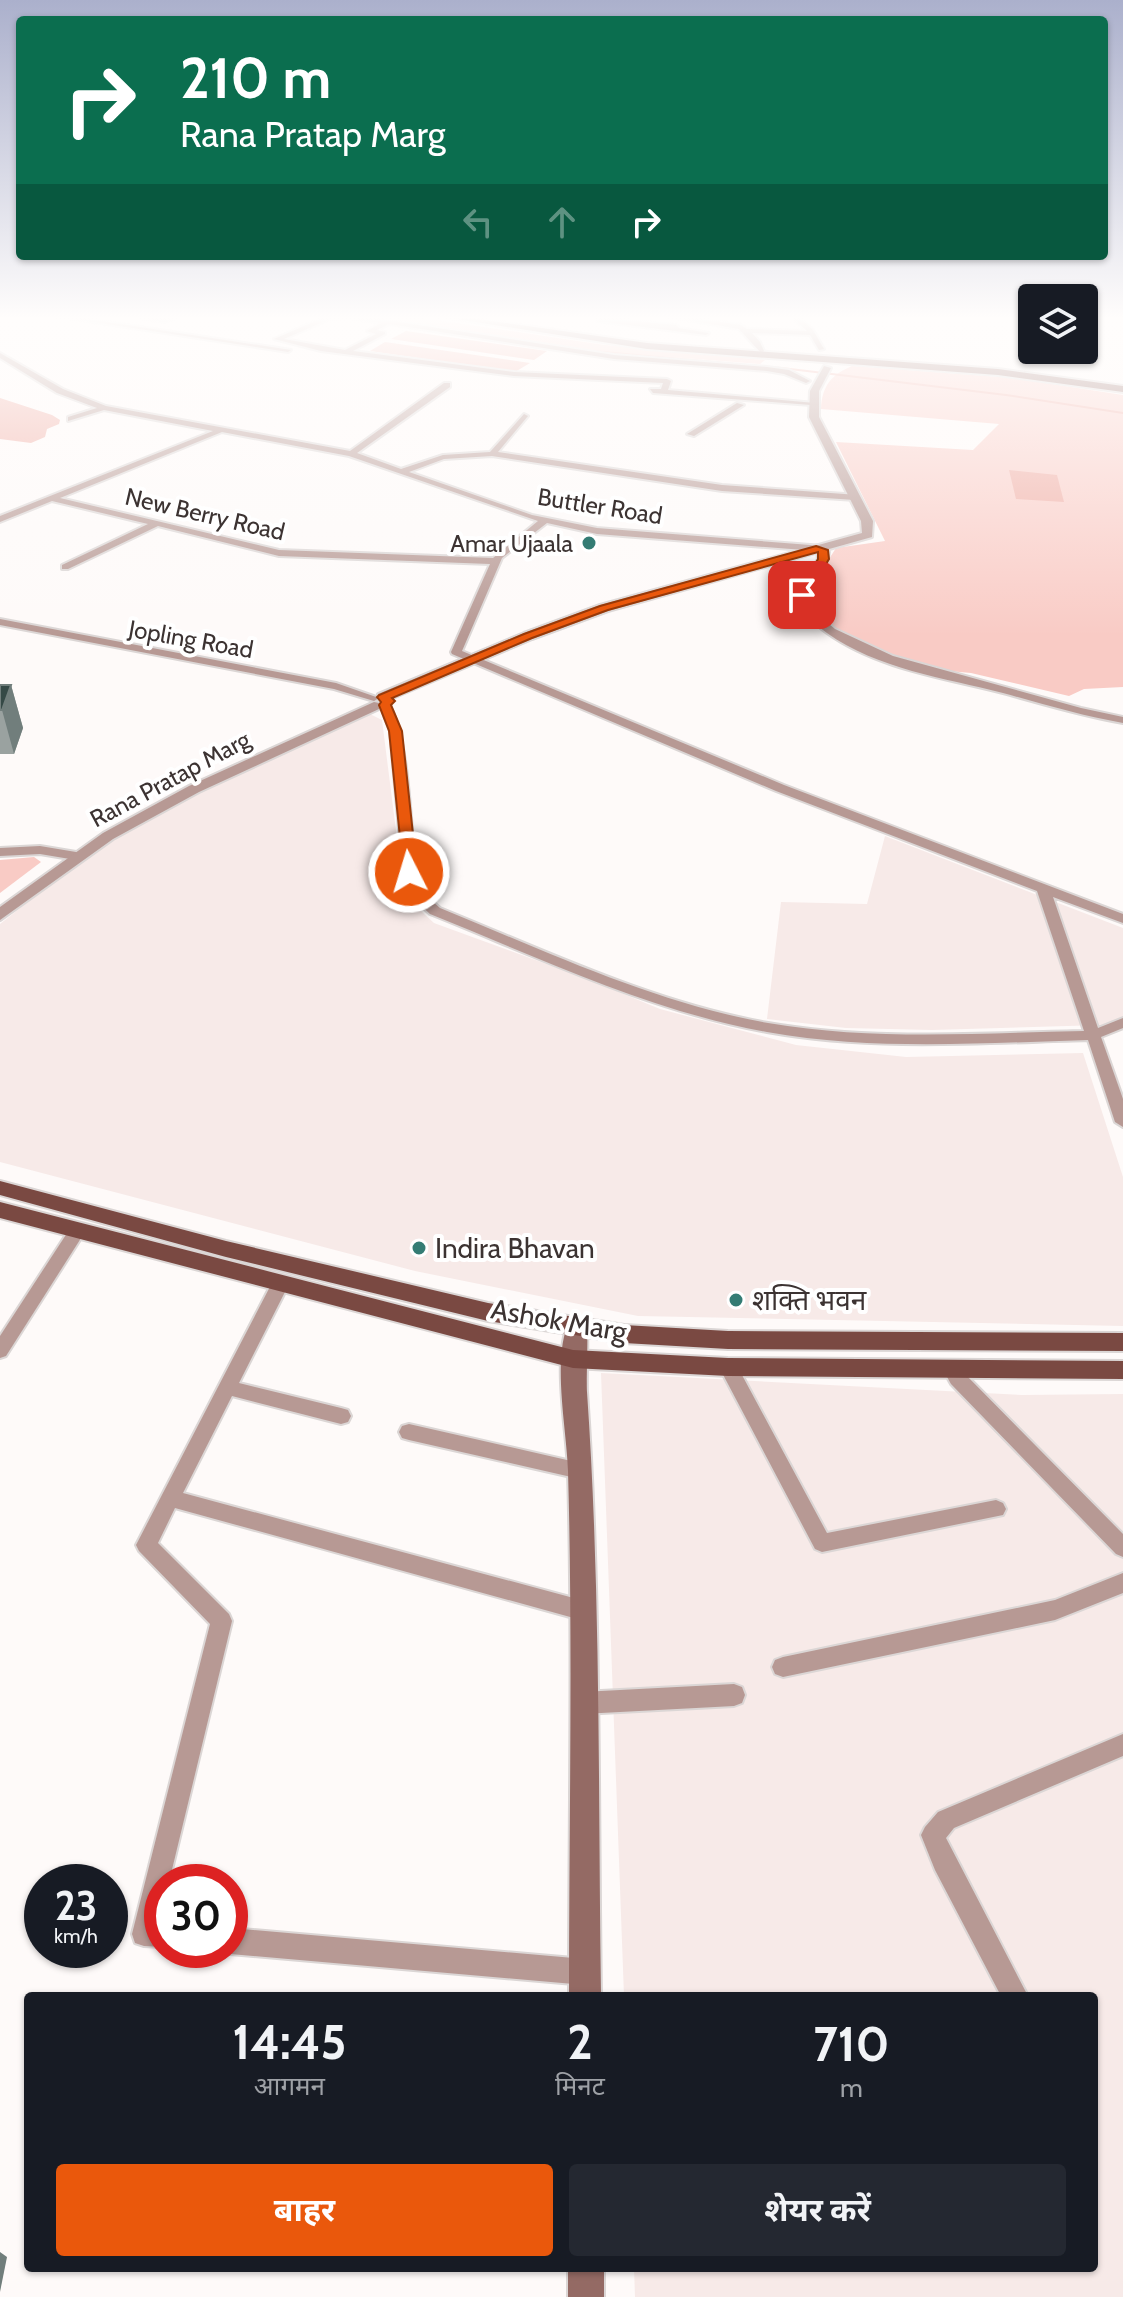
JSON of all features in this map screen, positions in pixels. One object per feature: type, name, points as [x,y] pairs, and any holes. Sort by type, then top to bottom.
[{"type":"main road","name":"Ashok Marg","points":[[0,1188],[226,1249],[488,1312],[624,1334],[728,1340],[1123,1342]]},
{"type":"main road","name":"Ashok Marg","points":[[0,1210],[573,1359],[728,1367],[1123,1370]]},
{"type":"main road","points":[[578,1326],[573,1359],[580,1471],[585,1984]]},
{"type":"main road","points":[[586,2272],[586,2297]]},
{"type":"street","name":"Buttler Road","points":[[184,422],[351,454],[545,520],[597,531],[820,548]]},
{"type":"street","points":[[351,454],[395,422]]},
{"type":"street","points":[[492,454],[519,422]]},
{"type":"street","points":[[691,434],[711,422]]},
{"type":"street","name":"Rana Pratap Marg","points":[[0,900],[71,855],[194,789],[470,660],[604,608],[868,535],[867,521],[817,422]]},
{"type":"street","points":[[0,519],[223,429]]},
{"type":"street","points":[[400,472],[443,457],[492,454],[722,488],[855,497]]},
{"type":"street","name":"New Berry Road","points":[[51,498],[279,553],[496,561]]},
{"type":"street","points":[[545,520],[496,561],[456,652],[780,788],[1123,919]]},
{"type":"street","points":[[65,567],[156,524]]},
{"type":"street","points":[[742,544],[759,551],[765,563]]},
{"type":"street","points":[[820,548],[824,552],[823,559],[802,595],[804,606],[822,624],[845,638],[915,668],[1123,720]]},
{"type":"street","name":"Jopling Road","points":[[0,622],[336,686],[377,701]]},
{"type":"street","points":[[377,701],[396,731],[409,872],[417,895],[435,911],[684,1005],[766,1027],[873,1040],[1093,1035],[1123,1023]]},
{"type":"street","points":[[0,852],[40,850],[71,855]]},
{"type":"street","name":"Rana Pratap Marg","points":[[0,915],[71,855]]},
{"type":"street","points":[[1043,888],[1123,1122]]},
{"type":"street","points":[[1105,1071],[1123,1074]]},
{"type":"street","points":[[0,1351],[77,1231]]},
{"type":"street","points":[[161,1864],[221,1621],[146,1545],[280,1284]]},
{"type":"street","points":[[728,1367],[822,1543],[996,1509]]},
{"type":"street","points":[[951,1368],[991,1414],[1123,1548]]},
{"type":"street","points":[[225,1387],[341,1416]]},
{"type":"street","points":[[409,1432],[580,1471]]},
{"type":"street","points":[[169,1498],[581,1610]]},
{"type":"street","points":[[783,1667],[1055,1610],[1123,1583]]},
{"type":"street","points":[[582,1703],[734,1695]]},
{"type":"street","points":[[1013,1992],[933,1835],[946,1820],[1123,1745]]},
{"type":"street","points":[[248,1943],[585,1984]]},
{"type":"shaded area","points":[[0,422],[59,422],[47,429],[45,437],[31,443],[0,439]]},
{"type":"shaded area","points":[[978,422],[1123,422],[1123,687],[1084,689],[1069,696],[971,673],[938,670],[891,656],[843,634],[814,611],[809,600],[810,589],[836,548],[885,541],[836,442],[973,450],[999,424]]},
{"type":"shaded area","points":[[1009,470],[1057,475],[1064,502],[1016,499]]},
{"type":"shaded area","points":[[370,714],[382,720],[402,878],[408,899],[434,923],[660,1009],[796,1045],[906,1057],[1083,1053],[1123,1177],[1123,1326],[638,1316],[415,1271],[0,1162],[0,924],[88,854],[174,801]]},
{"type":"shaded area","points":[[885,836],[1123,928],[1123,1017],[1102,1025],[932,1030],[846,1028],[767,1019],[781,902],[867,904]]},
{"type":"shaded area","points":[[34,857],[41,862],[0,893],[0,860]]},
{"type":"shaded area","points":[[601,1373],[1022,1395],[1123,1394],[1123,2297],[635,2297],[634,2272],[1098,2272],[1098,1992],[624,1992]]},
{"type":"building","points":[[0,685],[11,685],[2,710],[0,710]]},
{"type":"place","name":"Amar Ujaala","points":[[589,543]]},
{"type":"place","name":"Indira Bhavan","points":[[419,1248]]},
{"type":"place","name":"शक्ति भवन","points":[[736,1300]]},
{"type":"route","points":[[409,872],[396,731],[385,705],[389,701],[383,697],[528,636],[604,608],[820,548],[824,552],[823,559],[802,595]]}]
